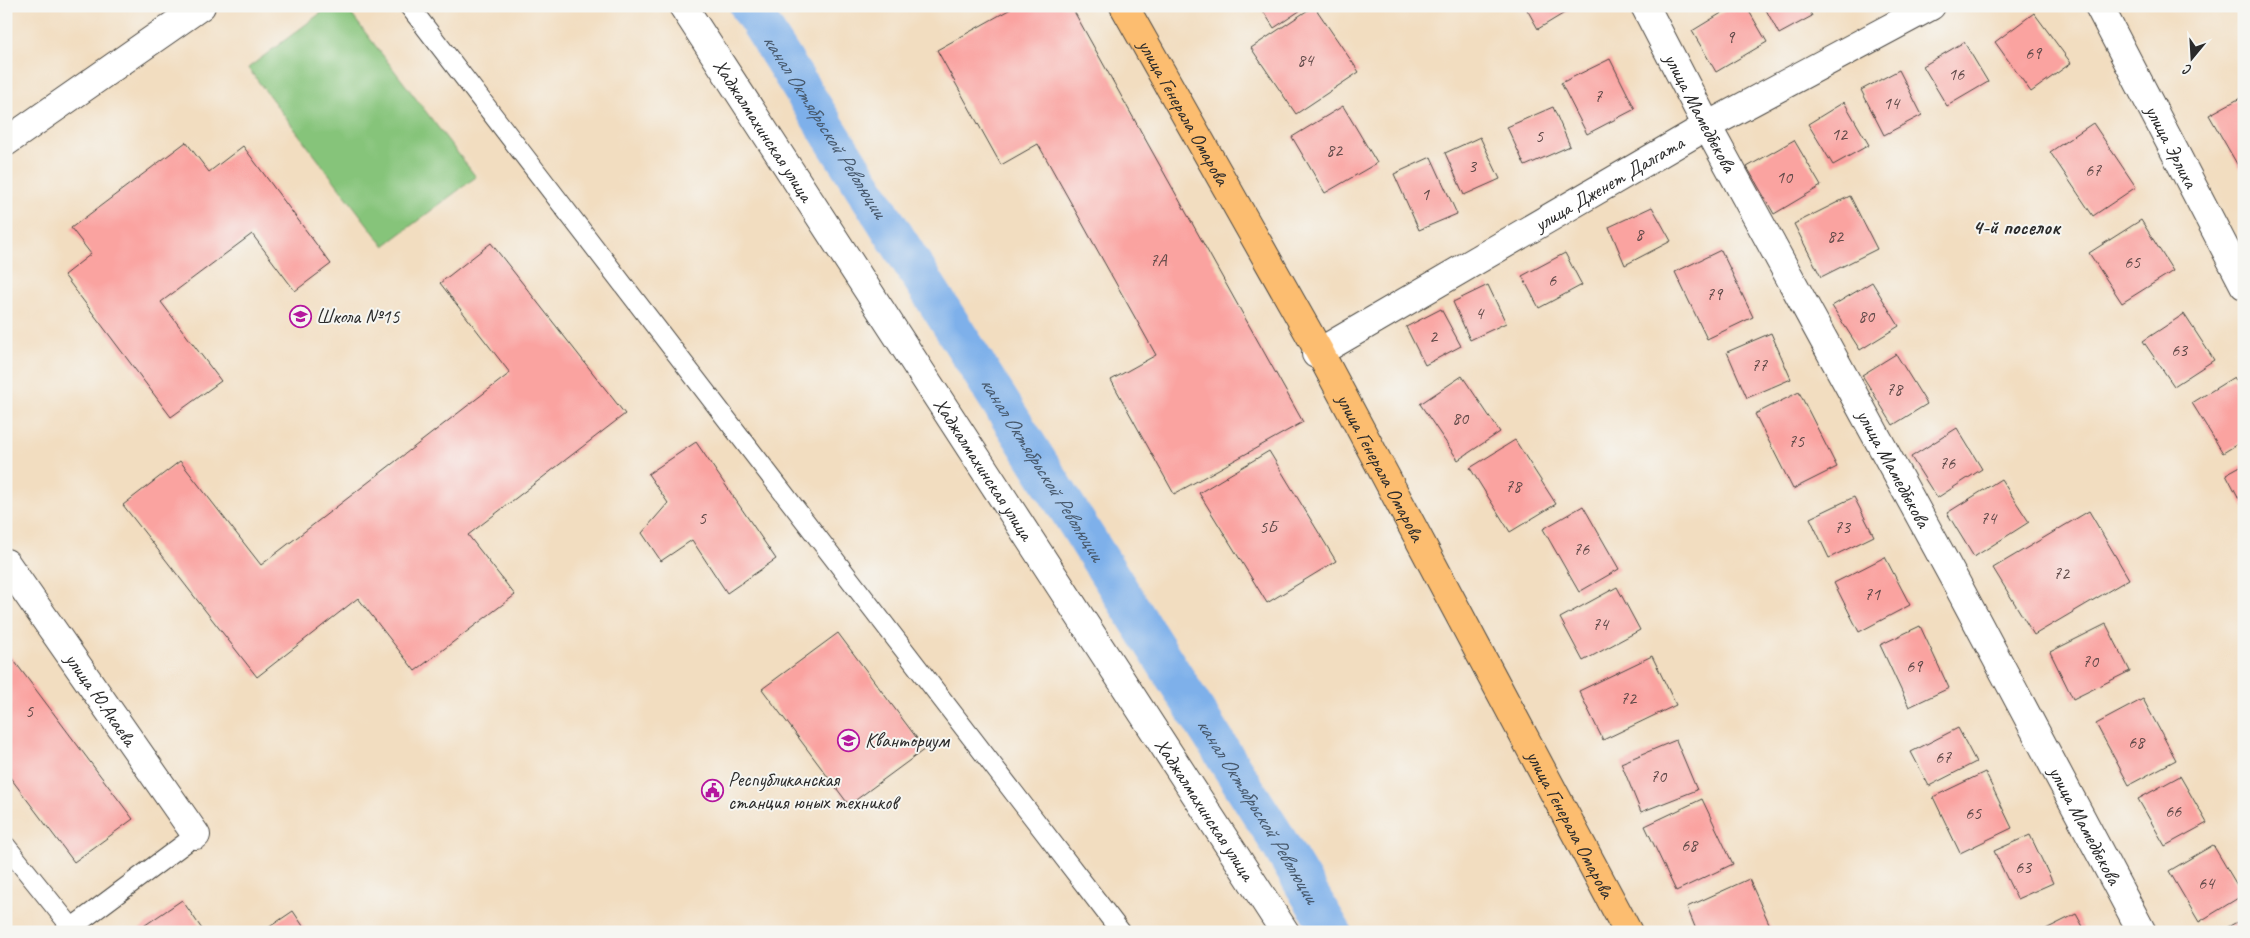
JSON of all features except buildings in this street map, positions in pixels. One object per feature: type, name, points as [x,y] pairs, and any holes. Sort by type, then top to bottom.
[{"type":"main road","name":"улица Генерала Омарова","points":[[1118,6],[1318,354],[1620,932]]},
{"type":"main road","name":"улица Генерала Омарова","points":[[1124,6],[1318,354],[1628,932]]},
{"type":"street","points":[[6,142],[202,6]]},
{"type":"street","name":"Хаджалмахинская улица","points":[[683,6],[1285,932]]},
{"type":"street","name":"улица Мамедбекова","points":[[1645,6],[1707,126],[1958,584],[2142,932]]},
{"type":"street","name":"улица Дженет Далгата","points":[[1318,354],[1707,126],[1931,6]]},
{"type":"street","name":"улица Эрлиха","points":[[2099,6],[2244,285]]},
{"type":"street","name":"улица Ю.Акаева","points":[[6,563],[196,835]]},
{"type":"lane","points":[[409,6],[1121,932]]},
{"type":"lane","points":[[6,846],[69,930],[196,835]]},
{"type":"green space","points":[[330,6],[345,6],[476,177],[384,246],[248,68]]},
{"type":"waterway","name":"канал Октябрьской Революции","points":[[749,6],[1272,831],[1332,932]]},
{"type":"place","name":"Школа №15","points":[[300,316]]},
{"type":"place","name":"Кванториум","points":[[849,740]]},
{"type":"place","name":"Республиканская станция юных техников","points":[[712,791]]},
{"type":"district","name":"4-й поселок","points":[[2016,227]]}]
